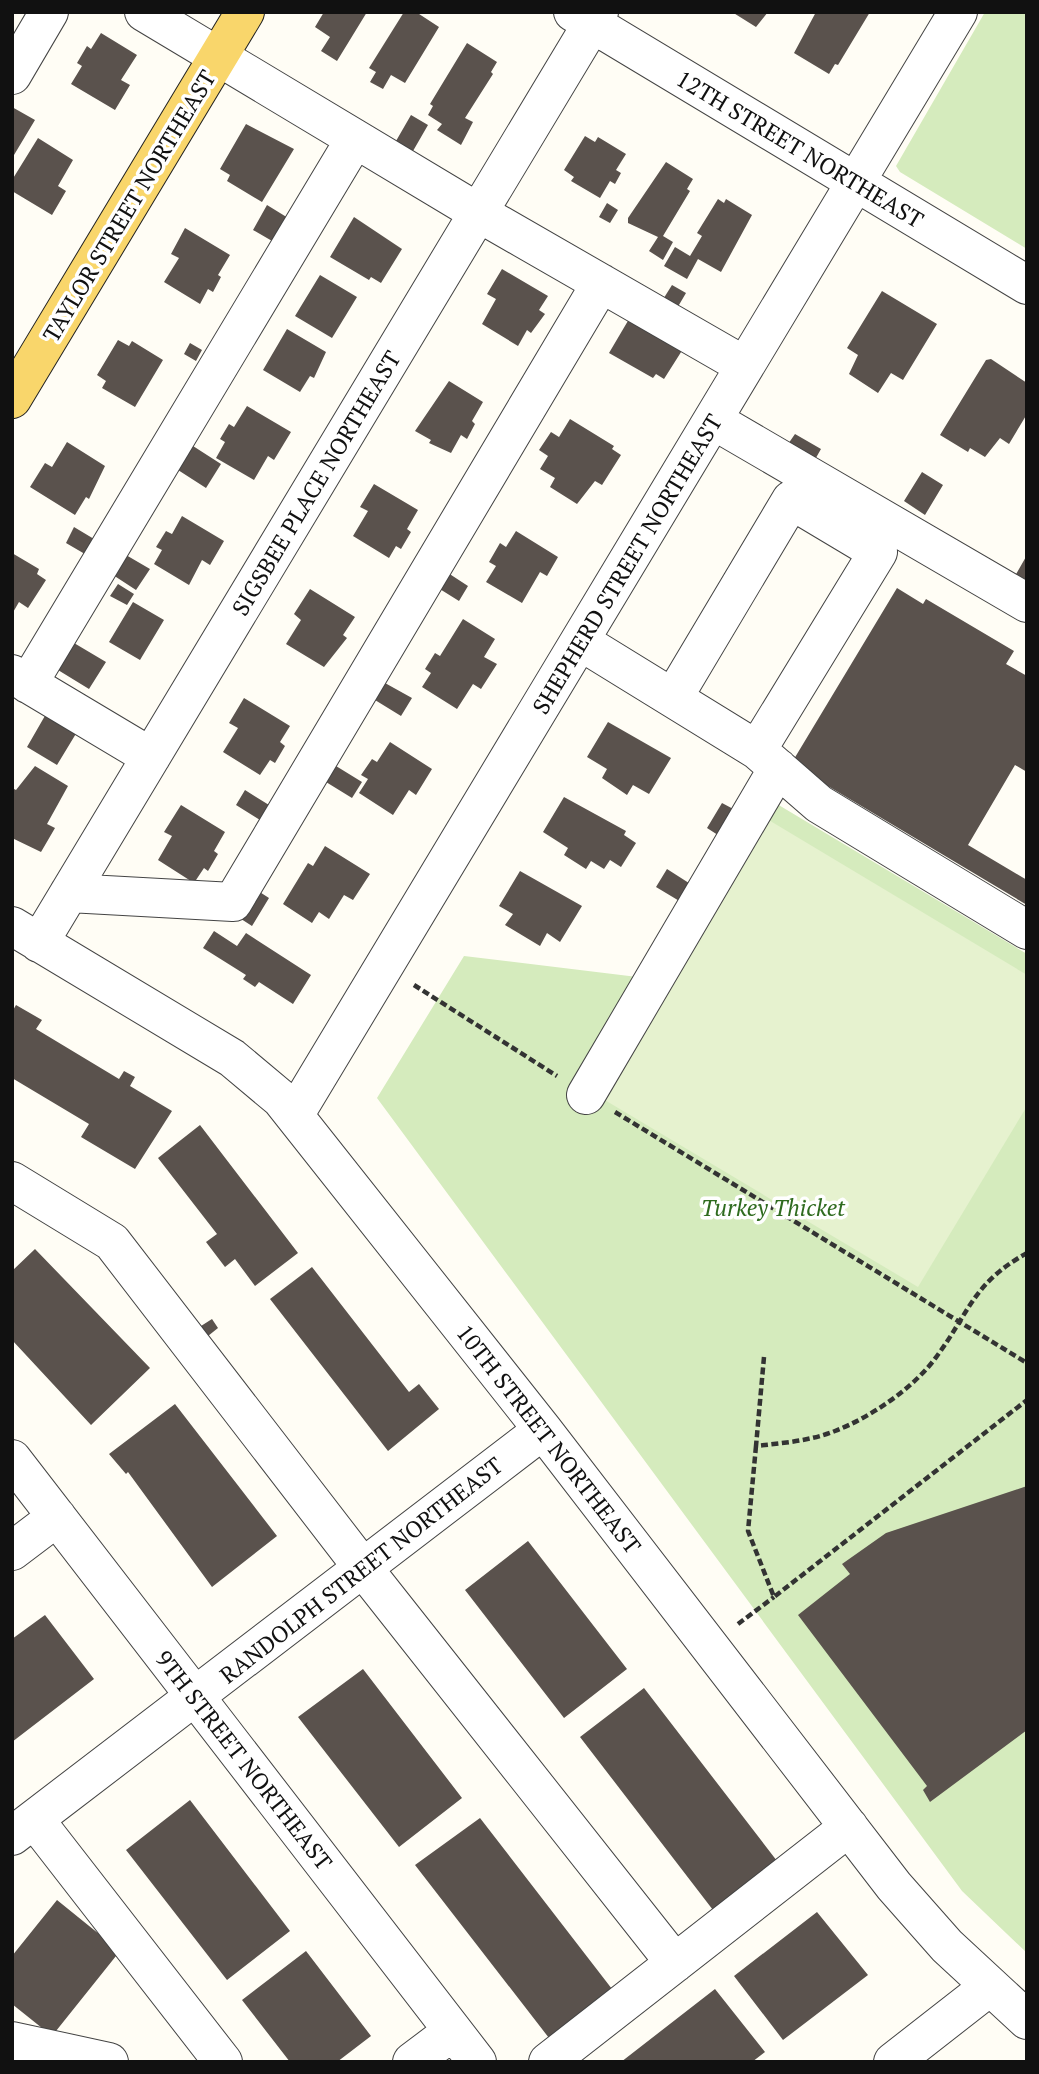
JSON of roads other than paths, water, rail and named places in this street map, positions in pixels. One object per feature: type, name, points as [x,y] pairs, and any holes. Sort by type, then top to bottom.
[{"type":"main road","name":"TAYLOR STREET NORTHEAST","points":[[12,399],[245,12]]},
{"type":"street","points":[[12,75],[49,12]]},
{"type":"street","points":[[144,12],[479,213],[745,366]]},
{"type":"street","name":"SHEPHERD STREET NORTHEAST","points":[[295,1114],[958,12]]},
{"type":"street","name":"12TH STREET NORTHEAST","points":[[588,16],[855,183],[1027,285]]},
{"type":"street","name":"SIGSBEE PLACE NORTHEAST","points":[[26,934],[69,892],[479,213],[588,16]]},
{"type":"street","points":[[150,757],[20,679],[355,139]]},
{"type":"street","points":[[69,892],[233,902],[601,283]]},
{"type":"street","points":[[713,420],[1027,603]]},
{"type":"street","points":[[586,1095],[878,552],[791,500],[673,698]]},
{"type":"street","points":[[580,641],[768,759],[819,804],[1027,930]]},
{"type":"street","name":"10TH STREET NORTHEAST","points":[[26,934],[232,1058],[268,1086],[295,1114],[928,1926],[989,1987],[1027,2020]]},
{"type":"street","points":[[12,1181],[112,1242],[363,1567],[675,1963]]},
{"type":"street","name":"RANDOLPH STREET NORTHEAST","points":[[23,1828],[196,1698],[542,1430]]},
{"type":"street","name":"9TH STREET NORTHEAST","points":[[12,1459],[477,2062]]},
{"type":"street","points":[[12,1551],[57,1517]]},
{"type":"street","points":[[23,1828],[223,2062]]},
{"type":"street","points":[[548,2062],[849,1828]]},
{"type":"street","points":[[893,2062],[989,1987]]},
{"type":"street","points":[[412,2062],[453,2031]]},
{"type":"street","points":[[12,2041],[109,2062]]},
{"type":"park label","name":"Turkey Thicket","points":[[773,1207]]}]
